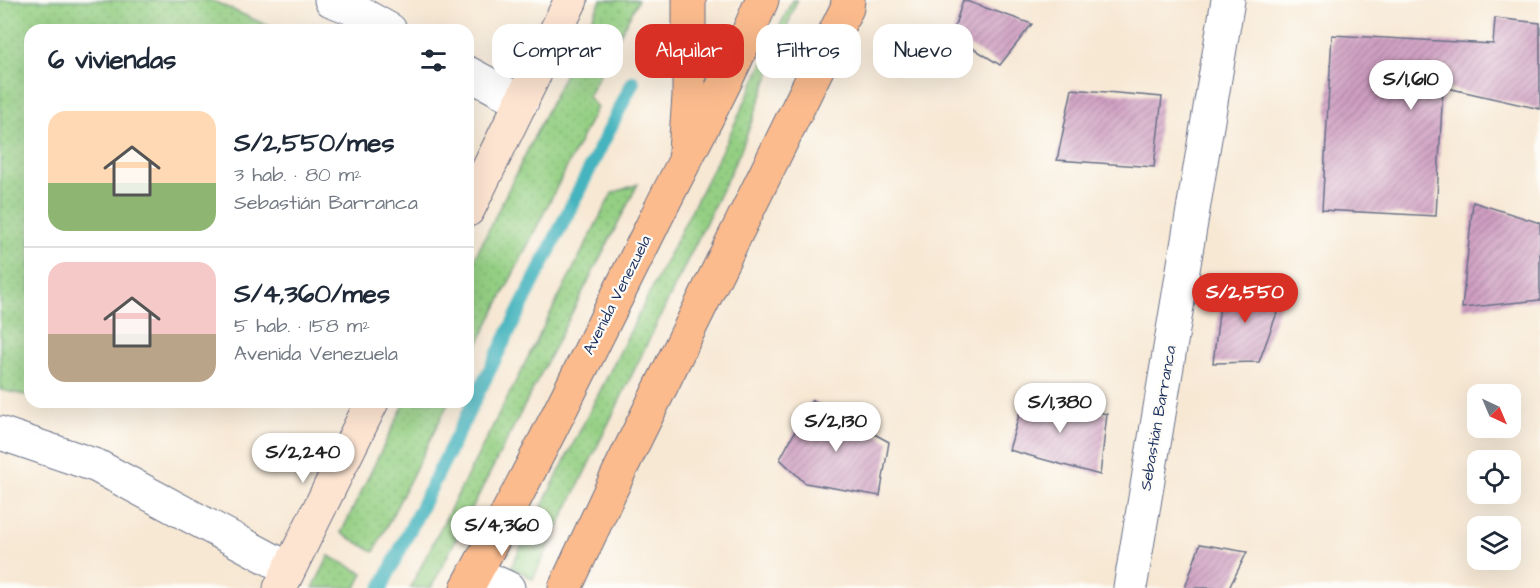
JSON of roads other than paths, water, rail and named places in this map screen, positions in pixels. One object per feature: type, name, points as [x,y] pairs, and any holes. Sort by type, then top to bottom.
[{"type":"main road","points":[[474,198],[571,0]]},
{"type":"main road","points":[[684,162],[689,96],[689,0]]},
{"type":"main road","name":"Avenida Venezuela","points":[[471,580],[720,95],[762,0]]},
{"type":"main road","points":[[565,588],[620,470],[849,3]]},
{"type":"main road","points":[[284,578],[369,408]]},
{"type":"street","points":[[331,0],[379,24]]},
{"type":"street","name":"Sebastián Barranca","points":[[1130,588],[1228,0]]},
{"type":"street","points":[[474,76],[522,102]]},
{"type":"street","points":[[0,433],[97,466],[284,578]]},
{"type":"street","points":[[471,580],[508,588]]},
{"type":"waterway","points":[[474,401],[633,82]]},
{"type":"waterway","points":[[381,588],[471,408]]}]
